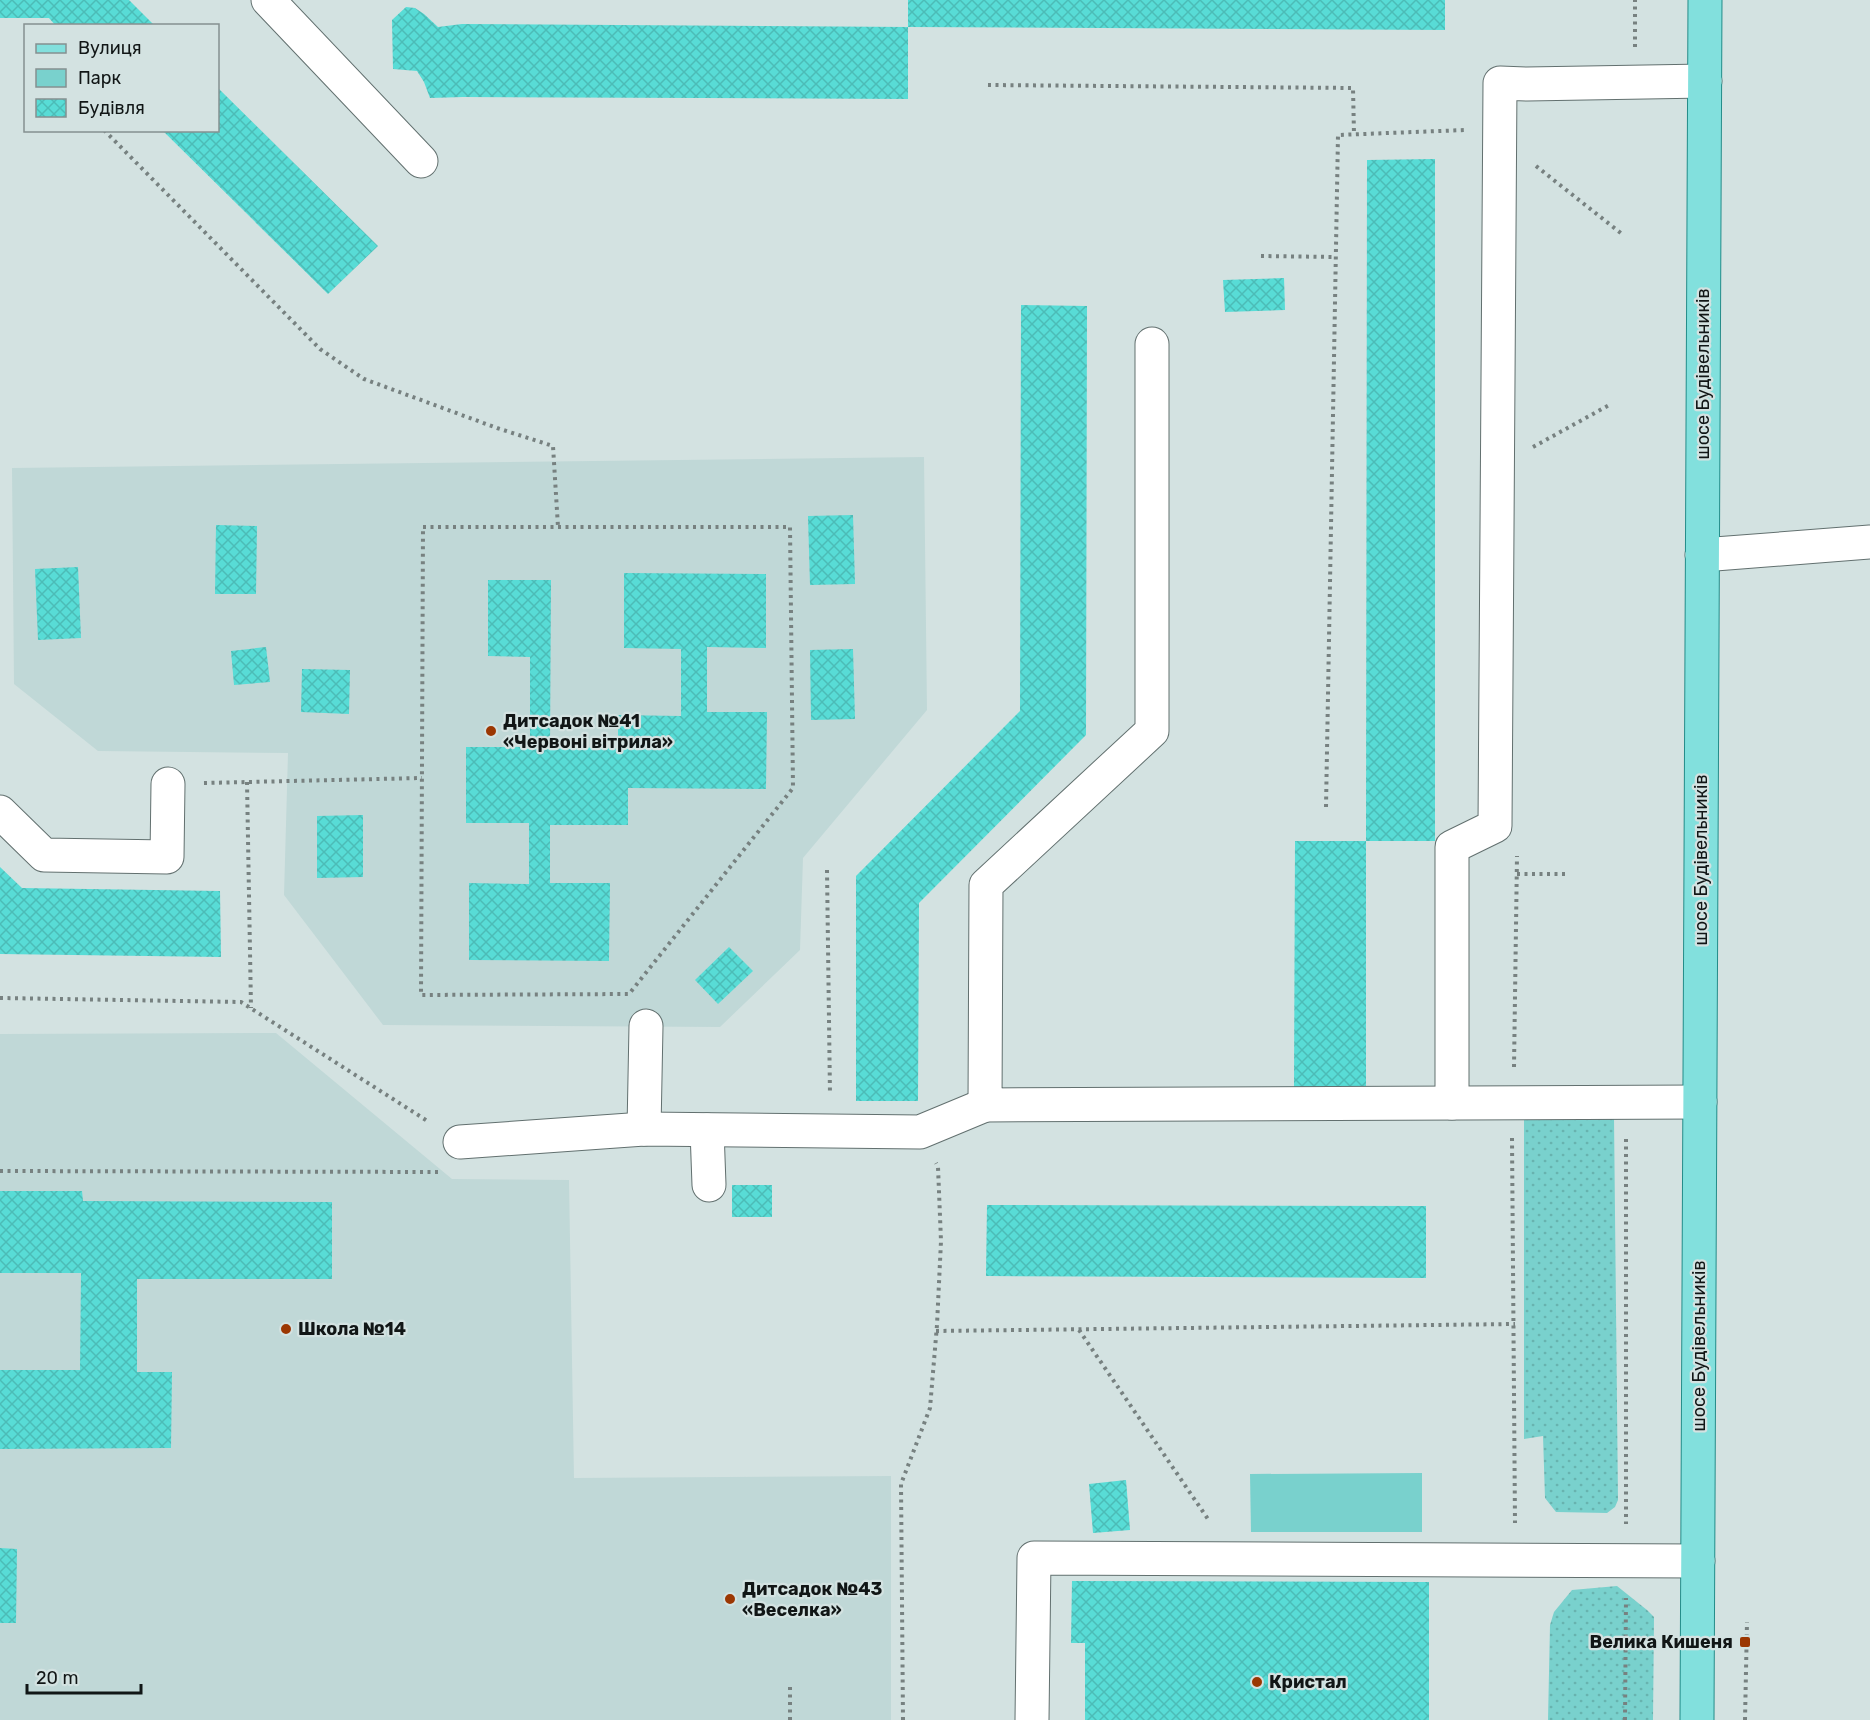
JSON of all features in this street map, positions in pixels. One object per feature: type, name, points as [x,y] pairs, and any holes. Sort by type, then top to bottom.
[{"type":"main road","name":"шосе Будівельників","points":[[1697,1720],[1705,0]]},
{"type":"lane","points":[[268,0],[421,161]]},
{"type":"lane","points":[[1452,1103],[1452,847],[1495,826],[1500,83],[1704,81]]},
{"type":"lane","points":[[985,1105],[986,885],[1152,731],[1152,344]]},
{"type":"lane","points":[[1702,555],[1870,542]]},
{"type":"lane","points":[[0,812],[44,855],[167,856],[168,784]]},
{"type":"lane","points":[[644,1129],[645,1026]]},
{"type":"lane","points":[[460,1142],[644,1129],[920,1132],[985,1105],[1700,1102]]},
{"type":"lane","points":[[707,1130],[709,1185]]},
{"type":"lane","points":[[1032,1720],[1034,1558],[1698,1561]]},
{"type":"path","points":[[1634,82],[1635,0]]},
{"type":"path","points":[[988,85],[1353,88],[1354,134]]},
{"type":"path","points":[[1326,807],[1338,135],[1499,129]]},
{"type":"path","points":[[106,132],[320,349],[364,378],[497,428],[553,446],[558,527]]},
{"type":"path","points":[[1534,165],[1622,234]]},
{"type":"path","points":[[1261,256],[1336,257]]},
{"type":"path","points":[[1532,447],[1611,404]]},
{"type":"path","points":[[423,527],[558,527],[790,527],[793,788],[629,994],[421,995],[423,527]]},
{"type":"path","points":[[168,784],[422,778]]},
{"type":"path","points":[[247,782],[251,1008]]},
{"type":"path","points":[[827,870],[831,1131]]},
{"type":"path","points":[[1516,874],[1566,874]]},
{"type":"path","points":[[0,998],[241,1002],[460,1142],[442,1172],[0,1171]]},
{"type":"path","points":[[1625,1720],[1626,1102]]},
{"type":"path","points":[[903,1720],[901,1484],[930,1408],[941,1241],[938,1167],[920,1132]]},
{"type":"path","points":[[936,1331],[1515,1324]]},
{"type":"path","points":[[1079,1329],[1235,1559]]},
{"type":"path","points":[[1745,1720],[1747,1622]]},
{"type":"path","points":[[790,1687],[790,1720]]},
{"type":"shaded area","name":"Дитсадок №41 «Червоні вітрила»","points":[[924,457],[927,710],[803,858],[800,950],[720,1027],[383,1025],[284,895],[288,753],[98,751],[14,684],[12,468]]},
{"type":"shaded area","name":"Школа №14","points":[[276,1033],[452,1179],[569,1180],[574,1478],[891,1476],[891,1720],[0,1720],[0,1034]]},
{"type":"green space","points":[[1614,1117],[1618,1500],[1615,1507],[1607,1513],[1556,1512],[1545,1498],[1543,1436],[1524,1439],[1524,1119]]},
{"type":"green space","points":[[1422,1473],[1422,1532],[1251,1532],[1250,1474]]},
{"type":"green space","points":[[1617,1586],[1654,1617],[1653,1720],[1548,1720],[1550,1625],[1554,1612],[1572,1590]]},
{"type":"building","points":[[0,0],[129,0],[153,24],[54,24],[49,18],[0,18]]},
{"type":"building","points":[[908,0],[1445,0],[1445,30],[908,27]]},
{"type":"building","points":[[406,7],[415,8],[438,27],[462,24],[908,27],[908,99],[430,98],[417,71],[393,69],[392,20]]},
{"type":"building","points":[[219,89],[378,246],[328,294],[164,132],[219,132]]},
{"type":"building","points":[[1435,159],[1435,841],[1366,841],[1367,160]]},
{"type":"building","points":[[1284,278],[1285,310],[1225,312],[1223,280]]},
{"type":"building","points":[[1021,305],[1087,306],[1086,735],[919,903],[918,1101],[856,1101],[856,876],[1020,711]]},
{"type":"building","points":[[853,515],[855,584],[810,585],[808,516]]},
{"type":"building","points":[[216,525],[257,526],[256,594],[215,594]]},
{"type":"building","points":[[78,567],[81,638],[38,640],[35,569]]},
{"type":"building","points":[[624,573],[766,574],[766,648],[707,647],[707,712],[767,712],[766,789],[628,788],[628,825],[550,825],[550,883],[610,883],[609,961],[469,960],[469,883],[529,884],[529,823],[466,823],[466,747],[530,747],[530,657],[488,656],[488,580],[551,580],[550,747],[618,748],[618,715],[681,716],[681,649],[624,648]]},
{"type":"building","points":[[266,647],[270,682],[234,685],[231,651]]},
{"type":"building","points":[[853,649],[855,719],[811,720],[810,650]]},
{"type":"building","points":[[302,669],[350,670],[349,714],[301,712]]},
{"type":"building","points":[[363,815],[363,877],[317,878],[317,816]]},
{"type":"building","points":[[1295,841],[1366,841],[1366,1089],[1294,1089]]},
{"type":"building","points":[[0,867],[22,888],[220,891],[221,957],[0,954]]},
{"type":"building","points":[[729,947],[753,971],[718,1004],[695,980]]},
{"type":"building","points":[[732,1185],[772,1185],[772,1217],[732,1217]]},
{"type":"building","points":[[0,1191],[82,1191],[83,1201],[332,1202],[332,1279],[137,1279],[137,1372],[172,1372],[171,1448],[0,1449],[0,1370],[80,1370],[81,1273],[0,1273]]},
{"type":"building","points":[[987,1205],[1426,1206],[1426,1278],[986,1276]]},
{"type":"building","points":[[1126,1480],[1130,1530],[1093,1533],[1089,1484]]},
{"type":"building","points":[[0,1548],[17,1549],[16,1623],[0,1623]]},
{"type":"building","name":"Кристал","points":[[1072,1581],[1429,1582],[1429,1720],[1085,1720],[1085,1643],[1071,1643]]},
{"type":"place","name":"Дитсадок №41 «Червоні вітрила»","points":[[491,731]]},
{"type":"place","name":"Школа №14","points":[[286,1329]]},
{"type":"place","name":"Дитсадок №43 «Веселка»","points":[[730,1599]]},
{"type":"place","name":"Велика Кишеня","points":[[1745,1642]]},
{"type":"place","name":"Кристал","points":[[1257,1682]]}]
